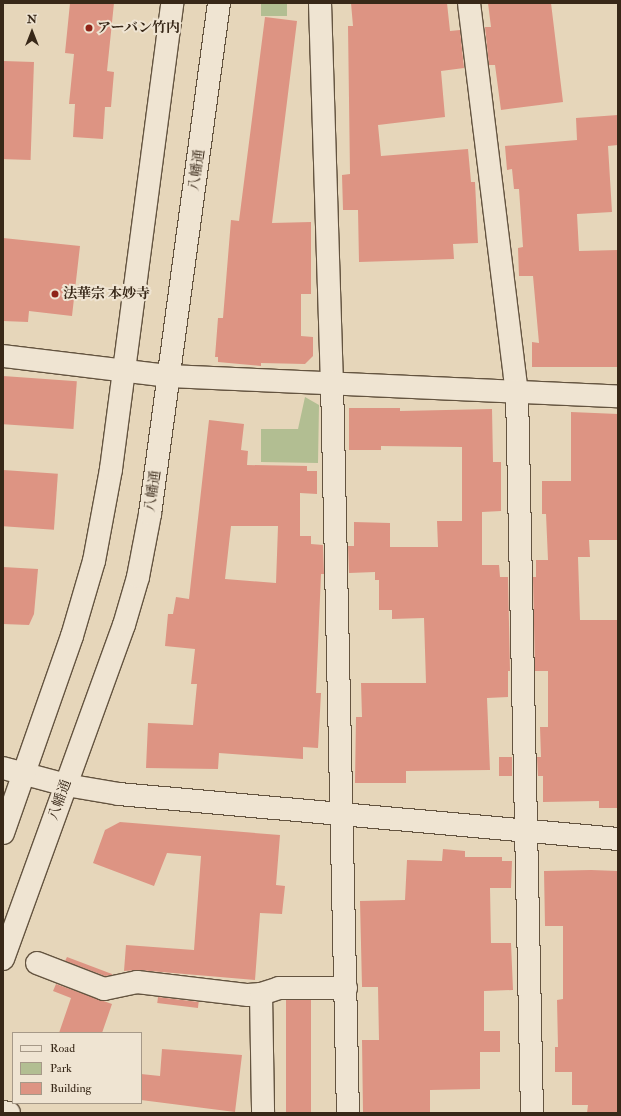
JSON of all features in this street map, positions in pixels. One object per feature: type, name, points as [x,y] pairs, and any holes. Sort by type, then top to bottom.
[{"type":"street","points":[[3,833],[25,774],[83,602],[94,561],[111,469],[172,3]]},
{"type":"street","name":"八幡通","points":[[3,959],[124,625],[138,577],[150,514],[219,3]]},
{"type":"street","points":[[320,3],[332,382],[343,814],[348,1113]]},
{"type":"street","points":[[469,3],[517,392],[532,1113]]},
{"type":"street","points":[[3,356],[168,376],[332,382],[618,396]]},
{"type":"street","points":[[3,768],[66,785],[118,794],[618,839]]},
{"type":"street","points":[[37,962],[104,989],[136,982],[248,996],[261,994],[279,988],[346,988]]},
{"type":"street","points":[[261,994],[263,1113]]},
{"type":"street","points":[[3,1112],[9,1113]]},
{"type":"green space","points":[[261,3],[287,3],[287,16],[261,16]]},
{"type":"green space","points":[[305,397],[319,405],[318,463],[261,462],[261,429],[298,429]]},
{"type":"building","points":[[70,3],[114,3],[107,71],[114,72],[111,107],[105,107],[103,139],[73,137],[75,104],[69,104],[74,54],[65,53]]},
{"type":"building","points":[[351,3],[447,3],[450,31],[460,30],[464,68],[441,71],[445,117],[378,125],[381,156],[468,149],[471,182],[475,182],[478,243],[453,244],[454,259],[359,262],[358,210],[343,210],[342,175],[350,174],[348,26],[353,26]]},
{"type":"building","points":[[488,3],[551,3],[563,102],[501,110],[495,65],[489,65],[485,27],[491,27]]},
{"type":"building","points":[[265,17],[297,21],[272,223],[311,222],[311,294],[301,294],[301,336],[313,337],[313,356],[305,364],[261,363],[261,366],[218,362],[218,357],[215,357],[218,318],[223,318],[231,220],[239,221]]},
{"type":"building","points":[[3,61],[34,62],[31,160],[3,159]]},
{"type":"building","points":[[618,115],[618,145],[608,146],[612,212],[577,214],[579,251],[618,250],[618,367],[532,367],[532,342],[539,343],[533,276],[519,276],[518,248],[523,247],[519,189],[514,189],[512,169],[507,170],[505,146],[577,140],[576,118]]},
{"type":"building","points":[[3,238],[80,246],[72,316],[29,311],[28,322],[3,321]]},
{"type":"building","points":[[3,376],[77,381],[73,429],[3,424]]},
{"type":"building","points":[[349,408],[400,408],[400,411],[492,409],[493,462],[501,462],[501,511],[482,512],[482,565],[499,565],[500,577],[508,577],[510,671],[508,671],[508,697],[487,698],[490,770],[406,771],[406,783],[355,783],[356,717],[362,717],[361,683],[426,683],[424,618],[392,619],[392,610],[379,610],[379,580],[375,580],[375,572],[349,573],[348,546],[354,546],[354,522],[390,523],[390,547],[438,547],[437,521],[462,521],[462,447],[381,446],[381,450],[349,450]]},
{"type":"building","points":[[571,412],[618,414],[618,540],[589,540],[590,557],[578,557],[580,620],[618,620],[618,808],[599,808],[599,801],[543,802],[543,776],[538,776],[537,757],[541,757],[540,727],[548,727],[548,671],[535,671],[533,577],[536,577],[536,560],[548,560],[546,514],[542,514],[542,481],[571,481]]},
{"type":"building","points":[[209,420],[244,424],[241,450],[248,451],[247,465],[307,466],[307,471],[317,471],[317,494],[300,493],[300,536],[311,536],[311,544],[323,545],[324,574],[321,574],[316,693],[321,693],[318,748],[303,747],[303,759],[219,753],[218,769],[146,768],[148,723],[193,725],[197,684],[191,684],[195,649],[165,646],[168,614],[173,614],[176,597],[189,599]],"holes":[[[231,526],[278,526],[276,583],[225,579]]]},
{"type":"building","points":[[3,470],[58,474],[54,530],[3,526]]},
{"type":"building","points":[[3,567],[38,569],[34,614],[29,625],[3,624]]},
{"type":"building","points":[[499,757],[512,757],[512,776],[499,776]]},
{"type":"building","points":[[120,822],[280,835],[276,885],[285,886],[282,914],[260,913],[255,980],[138,970],[124,971],[126,945],[194,950],[201,856],[167,853],[154,886],[93,863],[105,830]]},
{"type":"building","points":[[443,849],[465,851],[465,857],[502,857],[502,861],[512,861],[511,888],[490,888],[491,943],[511,943],[513,990],[484,991],[484,1031],[500,1031],[500,1052],[480,1052],[480,1089],[430,1090],[430,1112],[363,1113],[362,1040],[379,1040],[378,987],[362,987],[360,901],[405,900],[407,860],[442,861]]},
{"type":"building","points":[[544,871],[618,871],[618,1113],[587,1113],[588,1105],[572,1105],[572,1072],[555,1072],[555,1047],[558,1047],[557,1000],[563,999],[563,926],[545,926]]},
{"type":"building","points":[[67,957],[112,975],[105,976],[65,961]]},
{"type":"building","points":[[56,984],[112,1004],[102,1032],[59,1032],[71,998],[53,991]]},
{"type":"building","points":[[158,997],[199,1002],[198,1008],[157,1003]]},
{"type":"building","points":[[286,1000],[311,1000],[311,1113],[286,1113]]},
{"type":"building","points":[[162,1049],[242,1055],[235,1112],[142,1100],[142,1074],[160,1076]]},
{"type":"place","name":"アーバン竹内","points":[[89,28]]},
{"type":"place","name":"法華宗 本妙寺","points":[[55,294]]}]
